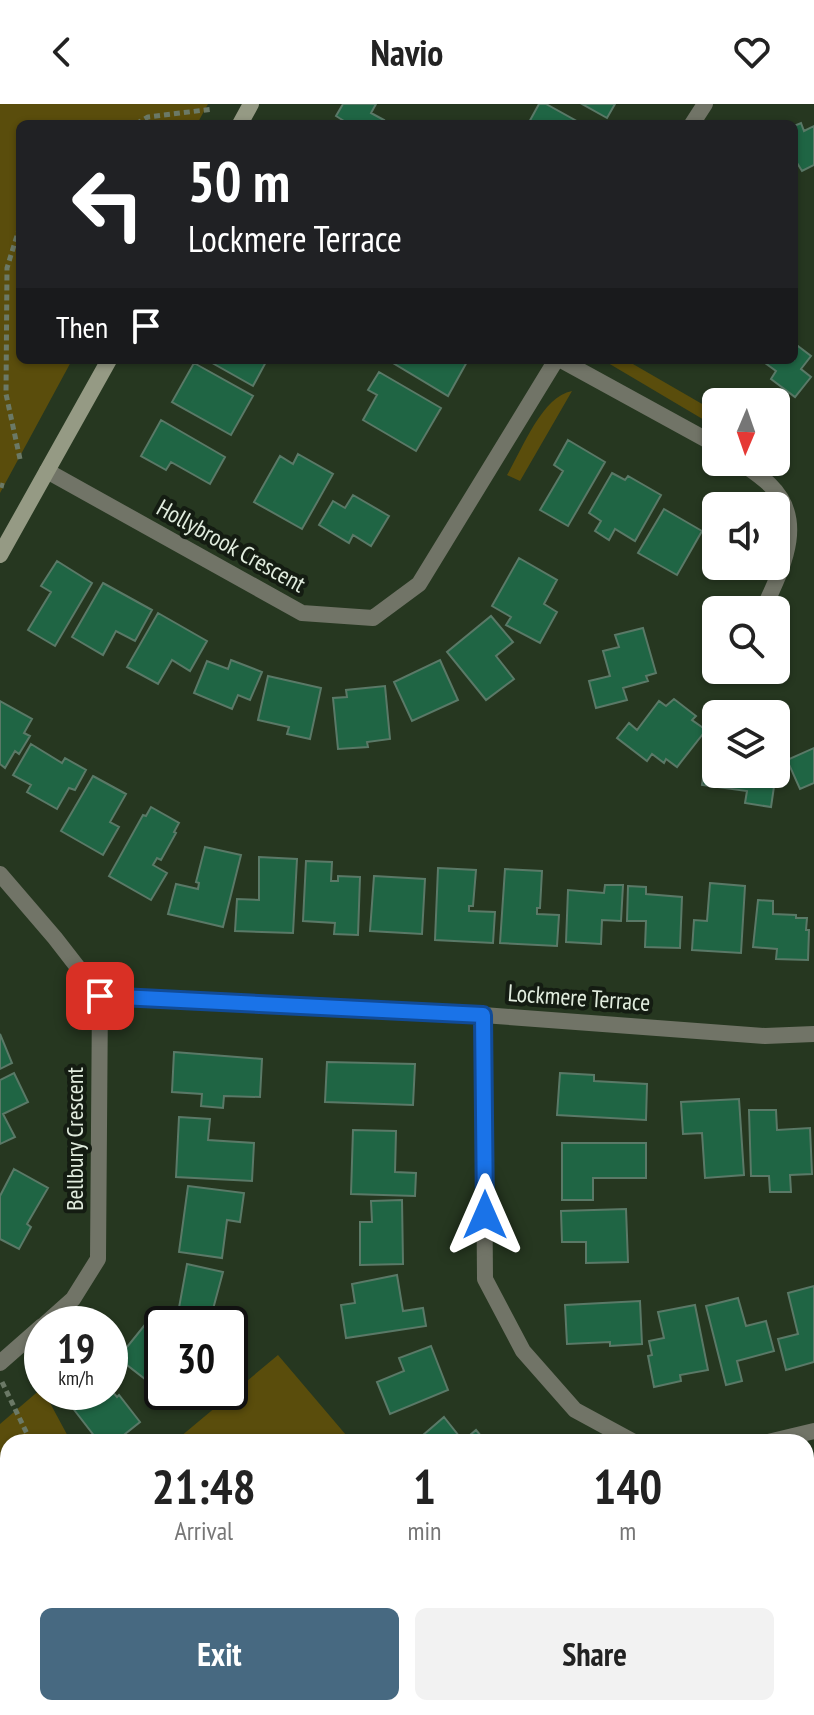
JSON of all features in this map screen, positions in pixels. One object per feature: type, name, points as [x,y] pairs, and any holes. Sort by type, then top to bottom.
[{"type":"street","points":[[0,555],[107,364]]},
{"type":"street","name":"Hollybrook Crescent","points":[[47,471],[302,613],[373,618],[419,584],[556,364]]},
{"type":"street","points":[[565,364],[702,437]]},
{"type":"street","points":[[759,476],[771,485],[787,506],[791,525],[789,546],[769,596]]},
{"type":"street","points":[[0,874],[100,996]]},
{"type":"street","name":"Lockmere Terrace","points":[[100,996],[483,1015],[765,1036],[814,1034]]},
{"type":"street","name":"Bellbury Crescent","points":[[65,1306],[73,1299],[98,1259],[100,996]]},
{"type":"street","points":[[483,1015],[485,1279],[523,1351],[575,1410],[619,1434]]},
{"type":"street","name":"Bellbury Crescent","points":[[0,1363],[24,1342]]},
{"type":"path","points":[[143,120],[213,109]]},
{"type":"path","points":[[16,239],[7,268],[6,394],[20,459]]},
{"type":"path","points":[[3,1384],[27,1434]]},
{"type":"shaded area","points":[[0,104],[208,104],[199,120],[16,120],[16,364],[70,364],[0,493]]},
{"type":"shaded area","points":[[610,364],[633,364],[702,404],[702,419]]},
{"type":"shaded area","points":[[572,391],[520,481],[507,475],[542,413],[561,395]]},
{"type":"shaded area","points":[[278,1355],[345,1434],[184,1434],[212,1410],[248,1410],[248,1380]]},
{"type":"shaded area","points":[[24,1403],[24,1410],[54,1410],[67,1434],[0,1434],[0,1424]]},
{"type":"building","points":[[343,104],[376,104],[371,113],[384,120],[342,120],[336,116]]},
{"type":"building","points":[[539,104],[546,104],[575,120],[530,120]]},
{"type":"building","points":[[582,104],[615,104],[607,118]]},
{"type":"building","points":[[801,123],[804,131],[814,126],[814,165],[802,171],[798,164],[798,124]]},
{"type":"building","points":[[798,346],[811,356],[801,369],[811,377],[795,397],[790,393],[790,388],[783,388],[771,379],[776,371],[766,364],[798,364]]},
{"type":"building","points":[[193,364],[253,396],[231,435],[172,402]]},
{"type":"building","points":[[214,364],[265,364],[253,386]]},
{"type":"building","points":[[395,364],[466,364],[448,396]]},
{"type":"building","points":[[379,372],[441,408],[416,451],[363,420],[377,395],[368,390]]},
{"type":"building","points":[[161,420],[225,457],[210,484],[171,462],[166,470],[141,456]]},
{"type":"building","points":[[568,440],[605,462],[568,526],[540,510],[563,471],[554,465]]},
{"type":"building","points":[[298,454],[333,474],[302,529],[254,502],[280,456],[293,464]]},
{"type":"building","points":[[612,473],[625,480],[628,476],[661,495],[635,541],[615,529],[609,540],[595,531],[601,521],[589,513]]},
{"type":"building","points":[[353,495],[389,516],[371,546],[353,535],[349,543],[319,525],[333,501],[345,508]]},
{"type":"building","points":[[664,509],[702,531],[677,575],[638,553]]},
{"type":"building","points":[[519,558],[557,580],[544,604],[557,612],[540,643],[506,625],[511,617],[492,606]]},
{"type":"building","points":[[57,561],[92,583],[55,646],[28,630],[51,592],[41,586]]},
{"type":"building","points":[[103,583],[152,610],[135,641],[116,631],[103,655],[72,637]]},
{"type":"building","points":[[158,613],[207,641],[190,671],[172,660],[158,684],[127,667]]},
{"type":"building","points":[[491,616],[513,642],[496,656],[514,679],[486,700],[447,652]]},
{"type":"building","points":[[643,628],[656,673],[646,676],[648,681],[623,688],[627,700],[596,708],[589,681],[610,676],[603,651],[619,647],[615,635]]},
{"type":"building","points":[[231,660],[262,672],[250,700],[238,695],[232,709],[194,693],[207,661],[228,669]]},
{"type":"building","points":[[440,660],[458,700],[412,721],[394,682]]},
{"type":"building","points":[[268,676],[321,688],[310,739],[287,734],[289,727],[258,720]]},
{"type":"building","points":[[385,686],[390,739],[367,742],[368,747],[338,749],[333,698],[347,697],[346,690]]},
{"type":"building","points":[[674,699],[696,716],[692,720],[702,727],[702,735],[677,767],[666,759],[664,763],[652,754],[647,761],[617,738],[629,723],[637,730],[659,701],[666,706]]},
{"type":"building","points":[[0,701],[32,719],[24,733],[30,736],[19,754],[15,751],[5,768],[0,764]]},
{"type":"building","points":[[31,744],[62,763],[65,758],[86,770],[75,790],[69,788],[57,809],[27,792],[31,785],[13,775]]},
{"type":"building","points":[[814,748],[814,783],[800,789],[790,767],[790,759]]},
{"type":"building","points":[[93,776],[126,794],[110,822],[119,827],[103,855],[61,831]]},
{"type":"building","points":[[724,788],[774,788],[771,807],[745,803],[747,791]]},
{"type":"building","points":[[151,807],[179,823],[161,860],[157,858],[153,865],[167,873],[151,900],[109,876],[143,815],[146,816]]},
{"type":"building","points":[[205,847],[241,855],[223,927],[168,914],[176,884],[198,889],[199,883],[196,882]]},
{"type":"building","points":[[259,857],[297,859],[293,933],[235,931],[237,899],[259,900]]},
{"type":"building","points":[[306,861],[332,862],[331,881],[338,881],[338,876],[360,877],[358,935],[334,934],[335,923],[303,921]]},
{"type":"building","points":[[438,868],[476,870],[473,906],[469,906],[469,911],[495,912],[493,943],[435,940]]},
{"type":"building","points":[[505,869],[542,871],[537,914],[559,915],[557,946],[500,943]]},
{"type":"building","points":[[374,876],[425,879],[422,934],[370,931]]},
{"type":"building","points":[[710,883],[745,886],[741,953],[692,950],[694,920],[707,921]]},
{"type":"building","points":[[605,885],[623,885],[621,921],[602,920],[601,944],[566,942],[568,890],[604,893]]},
{"type":"building","points":[[628,886],[646,887],[646,894],[682,897],[680,948],[645,947],[646,921],[627,921]]},
{"type":"building","points":[[758,900],[773,901],[773,914],[807,918],[808,960],[776,959],[777,949],[753,947]]},
{"type":"building","points":[[0,1034],[12,1063],[0,1069]]},
{"type":"building","points":[[174,1052],[262,1059],[260,1097],[224,1096],[223,1108],[201,1106],[202,1094],[172,1092]]},
{"type":"building","points":[[327,1062],[415,1064],[413,1105],[325,1102]]},
{"type":"building","points":[[14,1073],[28,1102],[3,1114],[15,1137],[0,1144],[0,1080]]},
{"type":"building","points":[[560,1073],[594,1075],[594,1081],[647,1084],[646,1120],[557,1115]]},
{"type":"building","points":[[739,1099],[744,1175],[705,1178],[702,1133],[683,1134],[681,1102]]},
{"type":"building","points":[[749,1110],[776,1110],[777,1130],[810,1128],[812,1174],[790,1175],[791,1192],[770,1192],[769,1176],[751,1176]]},
{"type":"building","points":[[179,1117],[210,1119],[208,1140],[254,1143],[252,1181],[176,1177]]},
{"type":"building","points":[[353,1130],[396,1131],[395,1172],[416,1173],[415,1196],[351,1194]]},
{"type":"building","points":[[562,1143],[646,1143],[646,1178],[593,1178],[593,1200],[562,1200]]},
{"type":"building","points":[[14,1169],[48,1188],[27,1224],[31,1227],[19,1249],[0,1239],[0,1196]]},
{"type":"building","points":[[188,1186],[244,1193],[240,1222],[227,1220],[222,1258],[179,1252]]},
{"type":"building","points":[[402,1200],[403,1264],[360,1265],[360,1222],[372,1222],[371,1201]]},
{"type":"building","points":[[626,1209],[628,1262],[586,1263],[586,1242],[562,1242],[561,1211]]},
{"type":"building","points":[[187,1264],[223,1272],[214,1306],[179,1306]]},
{"type":"building","points":[[397,1275],[403,1311],[423,1308],[426,1326],[346,1338],[341,1305],[355,1303],[352,1284]]},
{"type":"building","points":[[814,1286],[814,1362],[786,1370],[778,1339],[798,1334],[788,1293]]},
{"type":"building","points":[[738,1298],[746,1326],[766,1321],[774,1351],[737,1361],[742,1381],[726,1385],[706,1306]]},
{"type":"building","points":[[640,1301],[642,1344],[567,1344],[565,1305]]},
{"type":"building","points":[[695,1305],[708,1370],[680,1375],[681,1381],[654,1387],[648,1356],[652,1355],[649,1341],[664,1338],[658,1312]]},
{"type":"building","points":[[144,1326],[144,1378],[128,1366],[128,1346]]},
{"type":"building","points":[[431,1346],[448,1390],[390,1414],[377,1382],[404,1371],[399,1358]]},
{"type":"building","points":[[128,1407],[140,1422],[125,1434],[93,1434],[74,1410],[128,1410]]},
{"type":"building","points":[[444,1417],[457,1434],[424,1434]]},
{"type":"route","points":[[100,996],[483,1015],[485,1215]]}]
